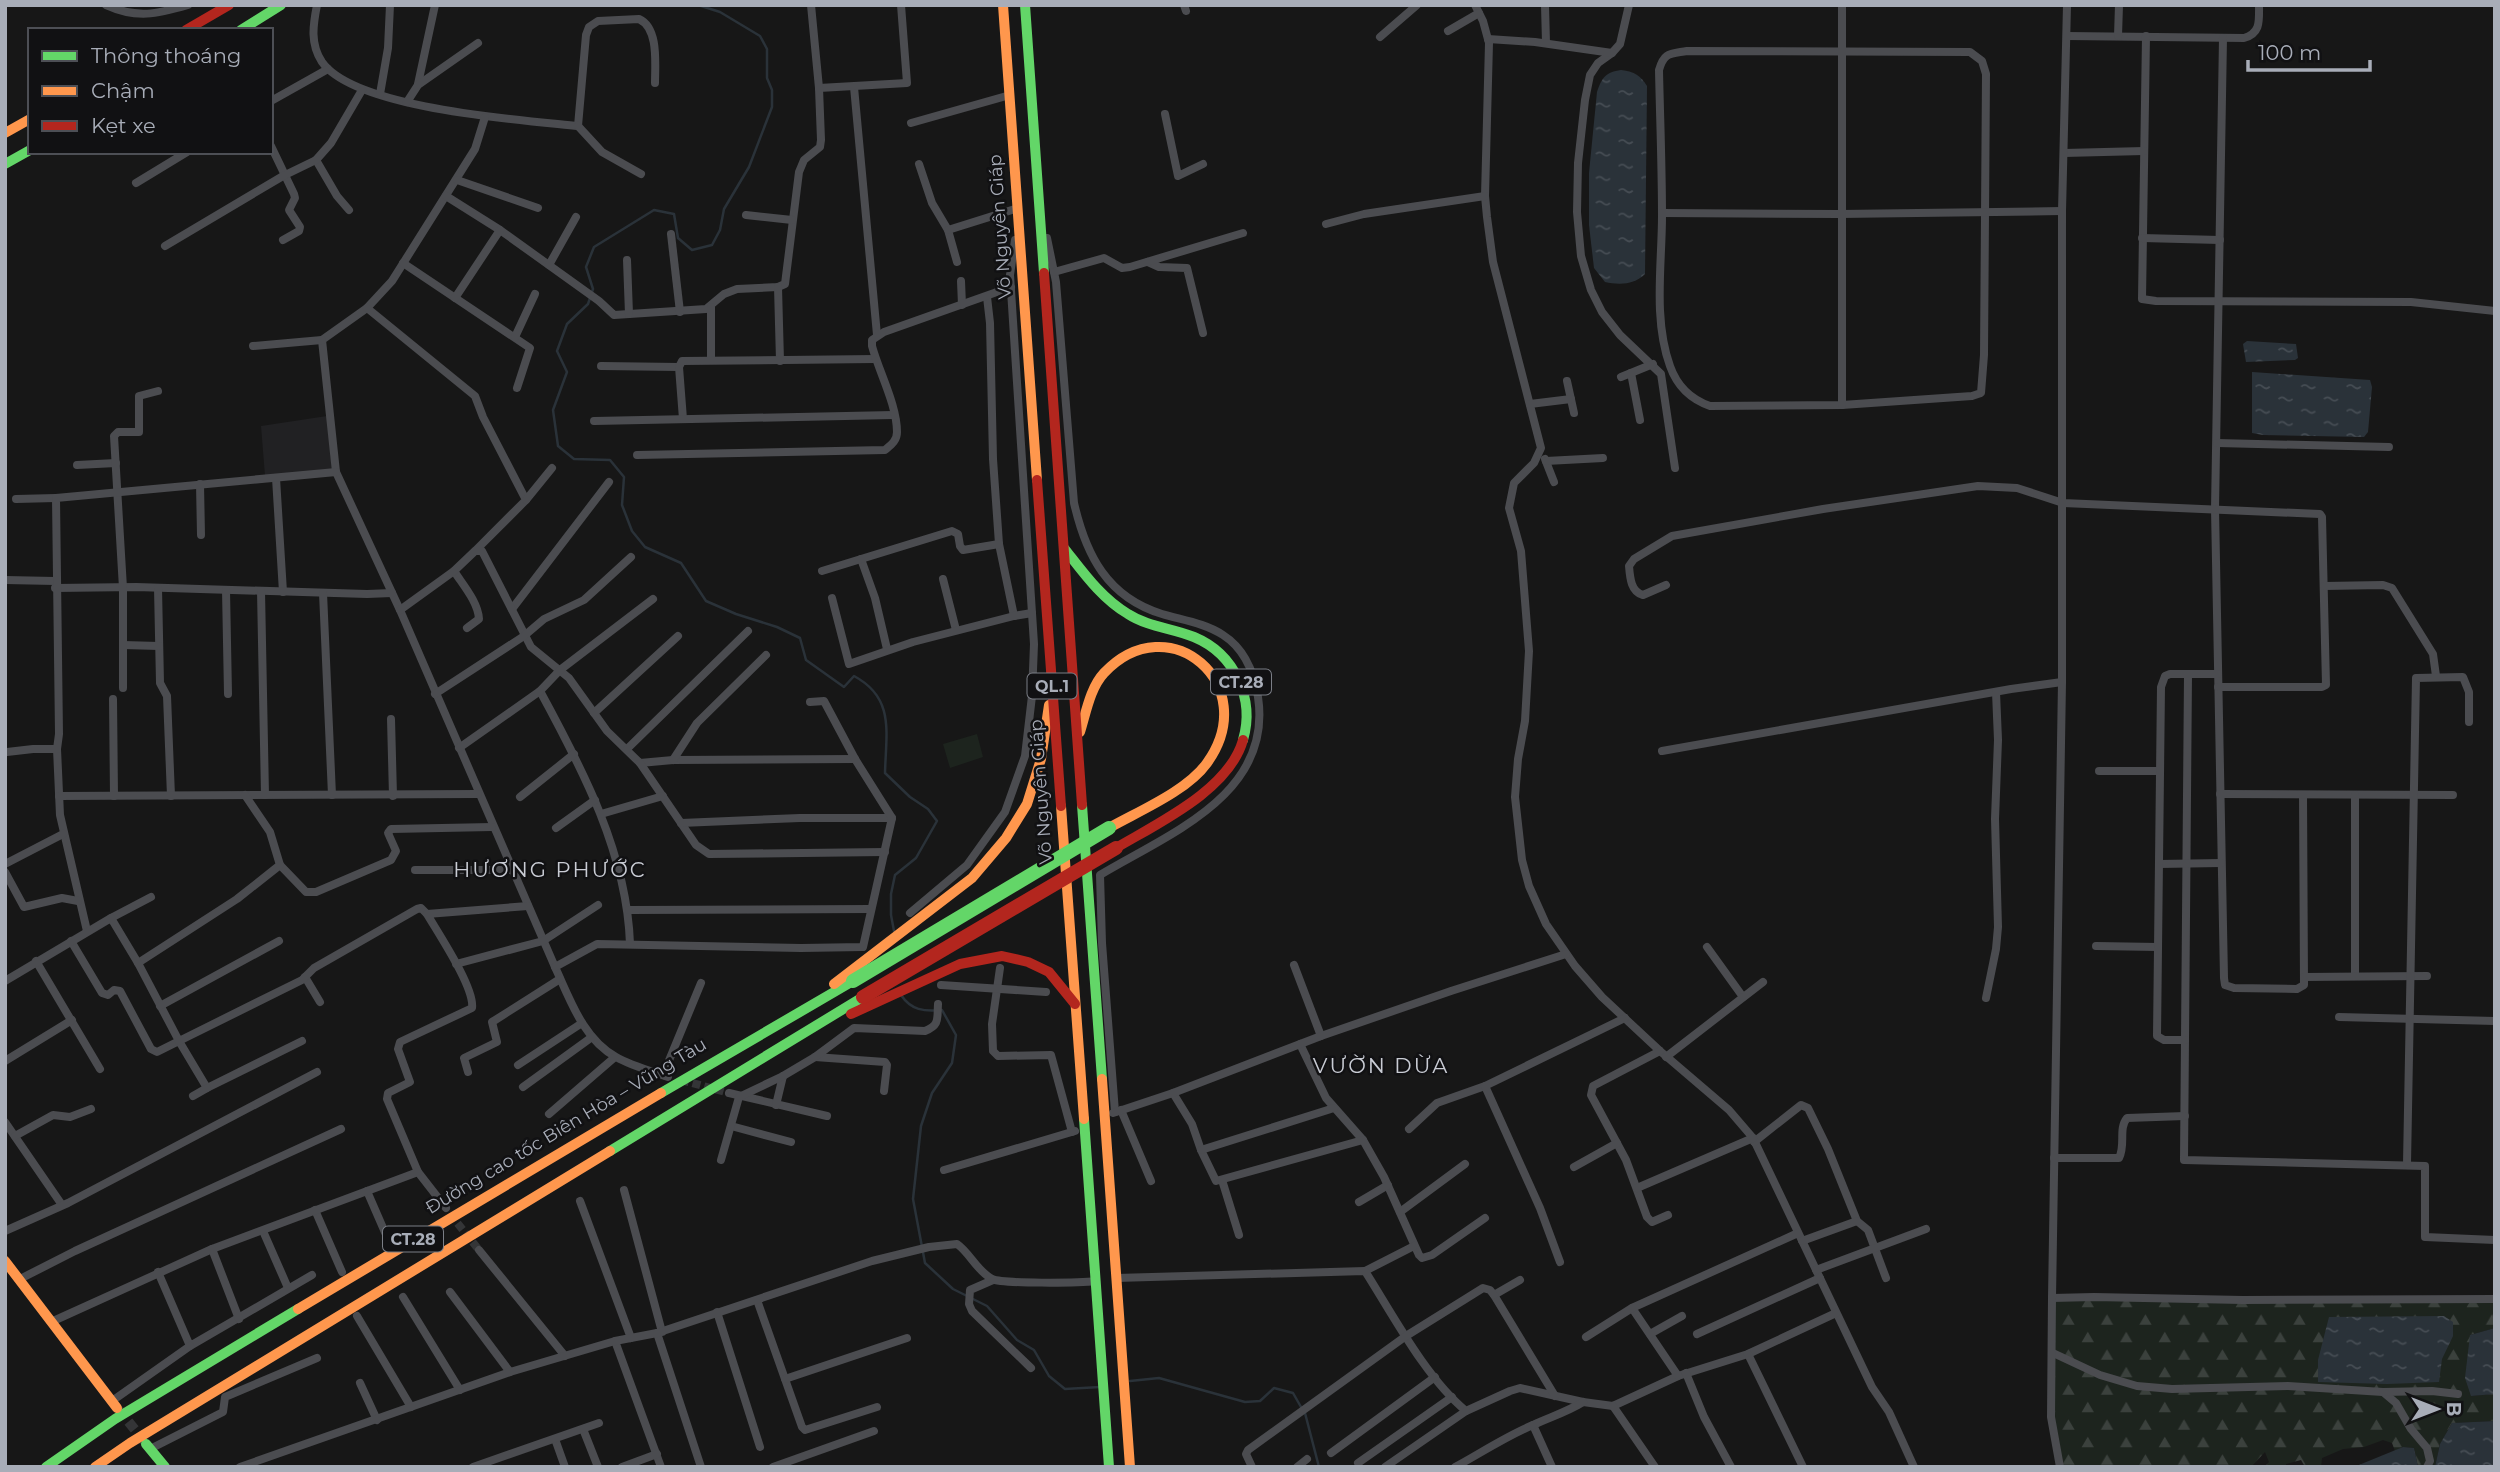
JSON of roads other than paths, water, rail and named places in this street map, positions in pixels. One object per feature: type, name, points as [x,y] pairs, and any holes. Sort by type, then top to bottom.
[{"type":"main road","points":[[189,28],[229,5]]},
{"type":"main road","points":[[244,28],[281,5]]},
{"type":"main road","name":"Võ Nguyên Giáp","points":[[1003,5],[1075,1004],[1078,1129],[1096,1282],[1109,1467]]},
{"type":"main road","name":"QL.1","points":[[1025,5],[1078,740],[1114,1113],[1116,1278],[1130,1467]]},
{"type":"main road","points":[[5,132],[28,119]]},
{"type":"main road","points":[[5,164],[28,151]]},
{"type":"main road","name":"CT.28","points":[[95,1467],[142,1435],[863,997],[1192,802],[1216,782],[1234,762],[1245,736],[1248,708],[1240,680],[1227,659],[1210,645],[1189,635],[1147,624],[1124,613],[1101,596],[1064,548]]},
{"type":"main road","name":"CT.28","points":[[786,1019],[1181,784],[1205,766],[1220,744],[1226,722],[1225,700],[1217,679],[1202,662],[1182,650],[1160,646],[1138,649],[1118,659],[1102,675],[1092,695],[1078,740]]},
{"type":"main road","name":"CT.28","points":[[786,1019],[872,955],[909,920],[972,878],[1006,838],[1027,804],[1041,760],[1046,710],[1053,694]]},
{"type":"main road","name":"CT.28","points":[[797,1038],[960,964],[1002,956],[1028,961],[1049,972],[1075,1004]]},
{"type":"main road","name":"Đường cao tốc Biên Hòa – Vũng Tàu","points":[[46,1467],[115,1419],[481,1198],[786,1019]]},
{"type":"main road","points":[[5,1261],[115,1405]]},
{"type":"main road","points":[[148,1446],[165,1467]]},
{"type":"street","points":[[106,5],[137,14],[161,14],[188,5]]},
{"type":"street","points":[[317,5],[313,39],[316,51],[328,69],[362,90],[485,117],[578,126],[602,152],[641,174]]},
{"type":"street","points":[[380,94],[388,48],[390,5]]},
{"type":"street","points":[[407,102],[418,85],[435,5]]},
{"type":"street","points":[[446,196],[500,230],[599,300],[614,314],[680,312],[711,307],[724,294],[737,289],[778,287],[785,284],[788,278],[799,172],[804,160],[820,147],[819,89],[811,5]]},
{"type":"street","points":[[819,89],[907,83],[901,5]]},
{"type":"street","points":[[1380,37],[1417,5]]},
{"type":"street","points":[[1545,5],[1546,43]]},
{"type":"street","points":[[1629,5],[1620,44],[1598,63],[1590,75],[1584,100],[1577,200],[1581,256],[1591,290],[1602,312],[1620,335],[1661,374],[1675,468]]},
{"type":"street","points":[[1842,5],[1842,405]]},
{"type":"street","points":[[2060,1467],[2051,1417],[2062,682],[2062,211],[2067,5]]},
{"type":"street","points":[[2118,36],[2119,5]]},
{"type":"street","points":[[2067,36],[2223,38],[2253,35],[2258,30],[2259,5]]},
{"type":"street","points":[[1448,31],[1477,9],[1488,39],[1485,195],[1493,262],[1541,448],[1554,482]]},
{"type":"street","points":[[578,126],[586,35],[593,23],[639,19],[644,22],[648,26],[654,47],[655,83]]},
{"type":"street","points":[[2146,36],[2142,299],[2411,302],[2495,311]]},
{"type":"street","points":[[2223,38],[2215,509],[2225,985],[2234,988],[2297,989],[2304,985],[2303,795]]},
{"type":"street","points":[[1488,39],[1546,43],[1612,53]]},
{"type":"street","points":[[418,85],[478,43]]},
{"type":"street","points":[[1687,51],[1842,51],[1970,52],[1982,61],[1986,74],[1984,355],[1981,393],[1972,396],[1842,405],[1710,406],[1698,402],[1676,380],[1669,364],[1662,329],[1659,70],[1662,58],[1668,54],[1687,51]]},
{"type":"street","points":[[273,100],[328,69]]},
{"type":"street","points":[[637,455],[885,450],[894,443],[897,434],[893,415],[872,346],[877,335],[854,87]]},
{"type":"street","points":[[165,246],[316,160],[331,143],[362,90]]},
{"type":"street","points":[[911,123],[1010,95]]},
{"type":"street","points":[[1165,114],[1178,176],[1203,164]]},
{"type":"street","points":[[253,346],[322,340],[367,309],[392,281],[457,180],[475,149],[485,117]]},
{"type":"street","points":[[273,151],[294,194],[295,198],[289,210],[300,227],[299,231],[283,240]]},
{"type":"street","points":[[2064,153],[2144,151]]},
{"type":"street","points":[[136,183],[184,154]]},
{"type":"street","points":[[316,160],[337,197],[348,210]]},
{"type":"street","points":[[919,164],[932,202],[948,230],[957,262]]},
{"type":"street","points":[[457,180],[538,208]]},
{"type":"street","points":[[1326,224],[1364,214],[1485,195]]},
{"type":"street","points":[[1039,196],[1054,272],[1074,503],[1082,537],[1096,566],[1112,585],[1133,601],[1159,613],[1190,621],[1221,634],[1240,648],[1255,678],[1260,712],[1256,741],[1245,773],[1225,796],[1198,817],[1100,875],[1114,1113],[1151,1181]]},
{"type":"street","points":[[909,920],[967,865],[1005,812],[1026,756],[1032,696],[1032,614],[1010,275],[1018,210],[948,230]]},
{"type":"street","points":[[1662,213],[2062,211]]},
{"type":"street","points":[[746,215],[792,220]]},
{"type":"street","points":[[549,265],[576,217]]},
{"type":"street","points":[[455,299],[500,230]]},
{"type":"street","points":[[1054,272],[1104,258],[1122,268],[1243,233]]},
{"type":"street","points":[[671,234],[680,312]]},
{"type":"street","points":[[2142,238],[2220,240]]},
{"type":"street","points":[[627,260],[629,314]]},
{"type":"street","points":[[1148,262],[1159,267],[1187,268],[1203,333]]},
{"type":"street","points":[[403,263],[530,348],[517,388]]},
{"type":"street","points":[[961,281],[962,305]]},
{"type":"street","points":[[778,287],[780,361]]},
{"type":"street","points":[[877,335],[1011,287]]},
{"type":"street","points":[[515,337],[535,294]]},
{"type":"street","points":[[987,297],[999,544],[1014,616]]},
{"type":"street","points":[[711,307],[711,360]]},
{"type":"street","points":[[367,309],[475,396],[483,418],[526,500]]},
{"type":"street","points":[[322,340],[335,472],[400,610],[492,827],[582,1023],[592,1037],[615,1057],[666,1076],[701,984]]},
{"type":"street","points":[[683,419],[680,368],[682,361],[875,359]]},
{"type":"street","points":[[1621,377],[1653,364]]},
{"type":"street","points":[[601,366],[680,368]]},
{"type":"street","points":[[1631,373],[1640,420]]},
{"type":"street","points":[[1567,381],[1574,413]]},
{"type":"street","points":[[123,688],[123,588],[115,433],[139,432],[139,396],[158,391]]},
{"type":"street","points":[[1530,404],[1571,399]]},
{"type":"street","points":[[594,421],[893,415]]},
{"type":"street","points":[[2217,443],[2389,447]]},
{"type":"street","points":[[1541,448],[1534,463],[1514,483],[1510,508],[1523,562],[1529,651],[1525,721],[1515,797],[1522,860],[1529,886],[1546,924],[1566,954],[1602,997],[1729,1110],[1754,1140],[1872,1387],[1889,1412],[1913,1467]]},
{"type":"street","points":[[1546,461],[1603,458]]},
{"type":"street","points":[[77,465],[116,463]]},
{"type":"street","points":[[400,610],[454,571],[526,500],[552,468]]},
{"type":"street","points":[[16,499],[56,498],[335,472]]},
{"type":"street","points":[[276,478],[283,592]]},
{"type":"street","points":[[512,609],[609,482]]},
{"type":"street","points":[[200,484],[201,535]]},
{"type":"street","points":[[1667,585],[1643,595],[1638,594],[1629,566],[1634,559],[1672,536],[1824,509],[1978,486],[2017,488],[2063,503],[2320,514],[2326,685],[2218,687]]},
{"type":"street","points":[[56,498],[59,796],[64,834],[86,931]]},
{"type":"street","points":[[822,571],[952,531],[958,534],[963,550],[999,544]]},
{"type":"street","points":[[475,551],[482,551],[486,556],[524,636],[536,653],[569,677],[607,731],[640,762],[696,845],[709,855],[885,852]]},
{"type":"street","points":[[435,694],[524,636],[544,619],[574,606],[595,592],[632,557]]},
{"type":"street","points":[[861,559],[875,598],[887,649]]},
{"type":"street","points":[[454,571],[479,616],[479,619],[467,628]]},
{"type":"street","points":[[943,579],[956,630]]},
{"type":"street","points":[[5,580],[123,588],[392,593]]},
{"type":"street","points":[[2324,586],[2383,585],[2392,588],[2433,654],[2435,676]]},
{"type":"street","points":[[158,588],[160,683],[167,696],[170,796]]},
{"type":"street","points":[[226,590],[228,695]]},
{"type":"street","points":[[261,591],[265,795]]},
{"type":"street","points":[[323,593],[332,795]]},
{"type":"street","points":[[832,598],[849,664],[887,649],[956,630],[1032,614]]},
{"type":"street","points":[[459,748],[540,691],[560,670],[653,599]]},
{"type":"street","points":[[627,748],[748,631]]},
{"type":"street","points":[[594,713],[678,636]]},
{"type":"street","points":[[123,645],[159,646]]},
{"type":"street","points":[[673,760],[698,723],[766,655]]},
{"type":"street","points":[[2185,1040],[2164,1041],[2157,1036],[2162,680],[2170,674],[2218,674]]},
{"type":"street","points":[[2188,674],[2184,1160],[2425,1166],[2425,1237],[2495,1240]]},
{"type":"street","points":[[2407,1164],[2415,680],[2418,676],[2463,677],[2469,692],[2469,722]]},
{"type":"street","points":[[1662,751],[2062,682]]},
{"type":"street","points":[[540,691],[574,754],[601,814],[629,910],[630,944]]},
{"type":"street","points":[[1986,998],[1998,927],[1996,692]]},
{"type":"street","points":[[113,699],[114,796]]},
{"type":"street","points":[[555,967],[597,944],[863,947],[892,818],[855,760],[824,701],[810,702]]},
{"type":"street","points":[[391,719],[393,796]]},
{"type":"street","points":[[6,752],[33,748],[57,749]]},
{"type":"street","points":[[520,797],[574,754]]},
{"type":"street","points":[[640,762],[855,760]]},
{"type":"street","points":[[2099,771],[2160,771]]},
{"type":"street","points":[[59,796],[478,794]]},
{"type":"street","points":[[2220,794],[2453,795]]},
{"type":"street","points":[[245,795],[270,832],[280,857],[280,865],[306,892],[316,892],[391,860],[396,851],[387,832],[391,829],[492,827]]},
{"type":"street","points":[[2356,795],[2356,976]]},
{"type":"street","points":[[601,814],[663,796]]},
{"type":"street","points":[[556,828],[595,800]]},
{"type":"street","points":[[681,823],[800,818],[892,818]]},
{"type":"street","points":[[5,864],[64,834]]},
{"type":"street","points":[[2159,864],[2221,863]]},
{"type":"street","points":[[138,963],[237,899],[280,865]]},
{"type":"street","points":[[415,870],[512,870]]},
{"type":"street","points":[[5,872],[24,907],[62,898],[78,901]]},
{"type":"street","points":[[5,981],[86,931],[151,897]]},
{"type":"street","points":[[456,964],[543,941],[598,905]]},
{"type":"street","points":[[426,914],[528,906]]},
{"type":"street","points":[[71,941],[102,993],[108,995],[114,990],[120,991],[154,1051],[305,977],[314,968],[421,908],[456,964],[472,998],[472,1008],[400,1042],[398,1049],[410,1082],[387,1096],[418,1172],[446,1208]]},
{"type":"street","points":[[629,910],[871,909]]},
{"type":"street","points":[[111,918],[138,963],[178,1041],[207,1088]]},
{"type":"street","points":[[160,1006],[279,941]]},
{"type":"street","points":[[2096,946],[2158,947]]},
{"type":"street","points":[[1707,947],[1743,997]]},
{"type":"street","points":[[1114,1113],[1321,1036],[1566,954]]},
{"type":"street","points":[[36,961],[100,1069]]},
{"type":"street","points":[[1294,965],[1321,1036]]},
{"type":"street","points":[[944,1170],[1078,1129],[1051,1055],[995,1055],[992,1024],[1000,968]]},
{"type":"street","points":[[2304,977],[2427,976]]},
{"type":"street","points":[[305,977],[320,1002]]},
{"type":"street","points":[[468,1072],[464,1058],[497,1042],[492,1022],[560,979]]},
{"type":"street","points":[[1668,1214],[1656,1222],[1649,1221],[1617,1143],[1591,1095],[1591,1089],[1605,1079],[1663,1054],[1763,982]]},
{"type":"street","points":[[941,985],[1046,992]]},
{"type":"street","points":[[721,1160],[739,1097],[814,1058],[854,1028],[925,1031],[933,1027],[938,1004]]},
{"type":"street","points":[[2339,1017],[2495,1021]]},
{"type":"street","points":[[1409,1129],[1437,1103],[1485,1086],[1625,1018]]},
{"type":"street","points":[[5,1061],[72,1020]]},
{"type":"street","points":[[518,1065],[582,1023]]},
{"type":"street","points":[[523,1087],[592,1037]]},
{"type":"street","points":[[193,1096],[302,1041]]},
{"type":"street","points":[[1300,1044],[1326,1098],[1363,1140],[1388,1185],[1422,1258],[1428,1257],[1486,1218]]},
{"type":"street","points":[[549,1114],[615,1057]]},
{"type":"street","points":[[814,1058],[885,1062],[887,1065],[884,1091]]},
{"type":"street","points":[[5,1231],[62,1205],[317,1072]]},
{"type":"street","points":[[776,1105],[783,1076]]},
{"type":"street","points":[[1485,1086],[1540,1208],[1560,1262]]},
{"type":"street","points":[[729,1093],[827,1116]]},
{"type":"street","points":[[1173,1093],[1192,1125],[1212,1178],[1216,1181],[1363,1140]]},
{"type":"street","points":[[1637,1188],[1754,1140],[1801,1105],[1808,1108],[1828,1149],[1857,1221],[1868,1230],[1886,1278]]},
{"type":"street","points":[[1201,1150],[1334,1108]]},
{"type":"street","points":[[15,1136],[52,1115],[70,1116],[91,1109]]},
{"type":"street","points":[[2054,1158],[2119,1158],[2122,1149],[2122,1124],[2127,1118],[2185,1116]]},
{"type":"street","points":[[5,1122],[62,1205]]},
{"type":"street","points":[[731,1126],[790,1142]]},
{"type":"street","points":[[20,1279],[341,1129]]},
{"type":"street","points":[[1574,1167],[1617,1143]]},
{"type":"street","points":[[1400,1212],[1465,1164]]},
{"type":"street","points":[[51,1322],[158,1272],[418,1172]]},
{"type":"street","points":[[1222,1180],[1239,1235]]},
{"type":"street","points":[[1359,1202],[1388,1185]]},
{"type":"street","points":[[624,1190],[659,1332],[701,1467]]},
{"type":"street","points":[[368,1191],[387,1237]]},
{"type":"street","points":[[580,1201],[631,1338]]},
{"type":"street","points":[[316,1210],[342,1272]]},
{"type":"street","points":[[1586,1337],[1632,1308],[1800,1237],[1857,1221]]},
{"type":"street","points":[[1697,1334],[1875,1247],[1926,1229]]},
{"type":"street","points":[[263,1231],[288,1288]]},
{"type":"street","points":[[240,1467],[510,1371],[615,1341],[659,1332],[872,1261],[928,1247],[957,1244],[976,1267],[993,1280]]},
{"type":"street","points":[[1116,1278],[1366,1271],[1415,1245]]},
{"type":"street","points":[[212,1250],[239,1319]]},
{"type":"street","points":[[479,1250],[565,1356]]},
{"type":"street","points":[[1366,1271],[1435,1377],[1466,1411]]},
{"type":"street","points":[[158,1272],[190,1346]]},
{"type":"street","points":[[115,1405],[190,1346],[312,1275]]},
{"type":"street","points":[[1031,1368],[981,1321],[970,1304],[970,1290],[993,1280],[1096,1282]]},
{"type":"street","points":[[1494,1295],[1520,1280]]},
{"type":"street","points":[[1252,1467],[1246,1454],[1248,1450],[1406,1336],[1483,1288],[1494,1295],[1555,1396]]},
{"type":"street","points":[[450,1292],[510,1371]]},
{"type":"street","points":[[403,1297],[460,1390]]},
{"type":"street","points":[[2052,1298],[2495,1299]]},
{"type":"street","points":[[757,1300],[805,1430],[877,1407]]},
{"type":"street","points":[[1632,1308],[1682,1375],[1731,1467]]},
{"type":"street","points":[[717,1312],[760,1447]]},
{"type":"street","points":[[1391,1465],[1466,1411],[1510,1391],[1520,1388],[1613,1406],[1682,1375],[1748,1354],[1836,1313]]},
{"type":"street","points":[[357,1316],[411,1407]]},
{"type":"street","points":[[1650,1334],[1682,1316]]},
{"type":"street","points":[[785,1379],[907,1338]]},
{"type":"street","points":[[615,1341],[661,1467]]},
{"type":"street","points":[[2053,1353],[2100,1375],[2137,1386],[2172,1389],[2288,1386],[2458,1394]]},
{"type":"street","points":[[1748,1354],[1803,1467]]},
{"type":"street","points":[[148,1446],[223,1412],[225,1397],[317,1359]]},
{"type":"street","points":[[1331,1453],[1435,1377]]},
{"type":"street","points":[[360,1383],[377,1420]]},
{"type":"street","points":[[2383,1392],[2396,1403],[2411,1429],[2427,1448],[2430,1461],[2427,1467]]},
{"type":"street","points":[[1358,1464],[1452,1397]]},
{"type":"street","points":[[1455,1467],[1533,1425],[1565,1413],[1583,1402]]},
{"type":"street","points":[[1613,1406],[1655,1467]]},
{"type":"street","points":[[473,1467],[599,1423]]},
{"type":"street","points":[[1533,1425],[1552,1467]]},
{"type":"street","points":[[583,1429],[598,1467]]},
{"type":"street","points":[[773,1467],[874,1431]]},
{"type":"street","points":[[555,1439],[565,1467]]},
{"type":"street","points":[[622,1467],[657,1454]]},
{"type":"street","points":[[1297,1467],[1307,1459]]},
{"type":"water","points":[[1621,70],[1637,75],[1647,86],[1645,274],[1621,284],[1605,282],[1594,268],[1589,225],[1589,173],[1597,92],[1605,76]]},
{"type":"water","points":[[2247,341],[2296,344],[2298,358],[2246,362],[2243,344]]},
{"type":"water","points":[[2252,372],[2370,380],[2372,387],[2368,432],[2364,437],[2252,433]]},
{"type":"water","points":[[2444,1316],[2453,1322],[2453,1336],[2442,1359],[2439,1382],[2318,1382],[2318,1360],[2329,1317]]},
{"type":"water","points":[[2495,1328],[2495,1394],[2471,1396],[2465,1378],[2470,1335]]},
{"type":"water","points":[[2495,1421],[2495,1467],[2435,1467],[2440,1444],[2452,1423]]},
{"type":"water","points":[[2403,1447],[2414,1448],[2418,1467],[2354,1467]]},
{"type":"waterway","points":[[698,5],[720,12],[760,36],[767,49],[767,78],[772,90],[772,107],[749,167],[724,209],[720,230],[712,245],[692,250],[678,238],[674,214],[654,210],[594,247],[586,267],[593,289],[588,304],[567,324],[557,351],[567,372],[553,410],[558,446],[574,459],[610,460],[624,477],[622,505],[632,531],[645,547],[681,563],[706,601],[800,638],[806,660],[844,687],[854,676],[876,695],[885,717],[885,773],[910,797],[928,809],[937,821],[916,858],[895,875],[891,894],[894,931]]},
{"type":"waterway","points":[[901,995],[918,1009],[942,1010],[956,1035],[952,1063],[932,1093],[921,1126],[913,1199],[925,1263],[953,1289],[987,1306],[1017,1340],[1034,1350],[1049,1376],[1065,1389],[1100,1387]]},
{"type":"waterway","points":[[1130,1381],[1159,1378],[1245,1402],[1260,1401],[1274,1388],[1293,1393],[1301,1407]]},
{"type":"waterway","points":[[1305,1413],[1319,1467]]},
{"type":"tunnel","points":[[681,1080],[729,1093]]},
{"type":"tunnel","points":[[450,1214],[479,1250]]},
{"type":"tunnel","points":[[119,1410],[144,1441]]},
{"type":"district","name":"HƯƠNG PHƯỚC","points":[[550,870]]},
{"type":"district","name":"VƯỜN DỪA","points":[[1381,1066]]}]
